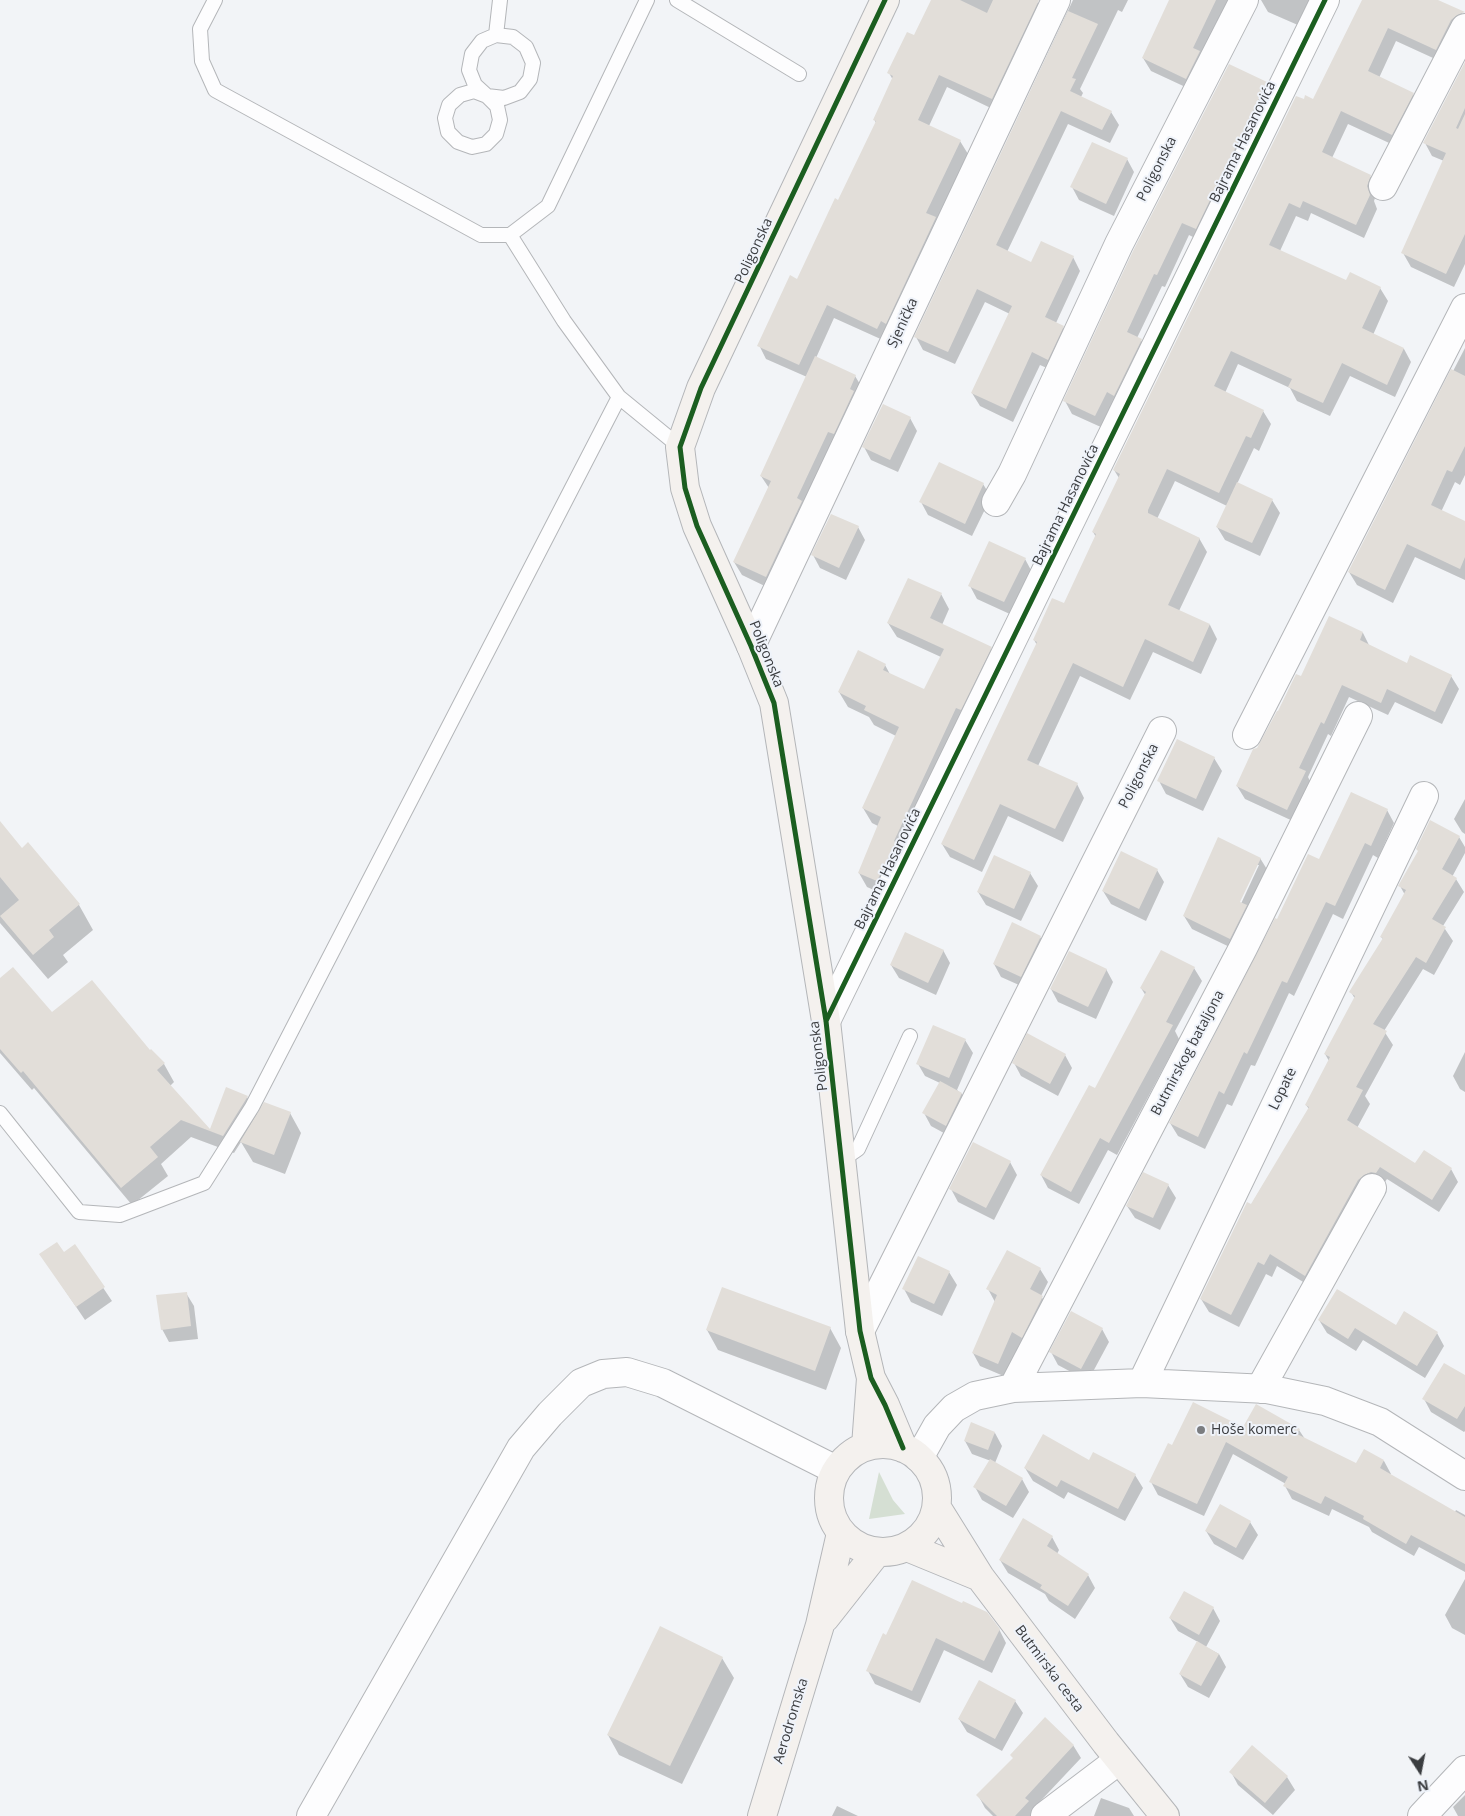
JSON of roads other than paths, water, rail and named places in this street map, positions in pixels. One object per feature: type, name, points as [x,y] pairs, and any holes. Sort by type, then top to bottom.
[{"type":"street","name":"Poligonska","points":[[885,0],[701,388],[680,447],[685,488],[697,526],[751,646],[774,703],[826,1021],[860,1330],[871,1378],[911,1453]]},
{"type":"street","name":"Sjenička","points":[[751,646],[1056,0]]},
{"type":"street","name":"Poligonska","points":[[996,502],[1012,474],[1119,244],[1244,0]]},
{"type":"street","name":"Bajrama Hasanovića","points":[[826,1021],[1325,0]]},
{"type":"street","points":[[1383,186],[1465,28]]},
{"type":"street","points":[[1247,735],[1465,308]]},
{"type":"street","name":"Butmirskog bataljona","points":[[1013,1388],[1243,948],[1358,716]]},
{"type":"street","name":"Poligonska","points":[[860,1330],[1162,731]]},
{"type":"street","name":"Lopate","points":[[1142,1383],[1424,796]]},
{"type":"street","points":[[1260,1389],[1372,1188]]},
{"type":"street","points":[[310,1816],[521,1448],[550,1414],[581,1383],[603,1374],[627,1372],[663,1383],[836,1470]]},
{"type":"street","name":"Poligonska","points":[[866,1446],[871,1378]]},
{"type":"street","points":[[911,1453],[954,1408],[975,1396],[1013,1388],[1142,1383],[1260,1389],[1325,1401],[1380,1422],[1463,1468]]},
{"type":"street","points":[[885,1444],[911,1453],[931,1472],[937,1490],[937,1508],[930,1526],[920,1538],[907,1547],[892,1552],[877,1552],[862,1548],[841,1533],[829,1507],[830,1488],[836,1470],[849,1456],[866,1446],[885,1444]]},
{"type":"street","name":"Butmirska cesta","points":[[937,1508],[980,1578],[1119,1760],[1165,1816]]},
{"type":"street","name":"Aerodromska","points":[[762,1816],[820,1625],[841,1533]]},
{"type":"street","name":"Butmirska cesta","points":[[907,1547],[980,1578]]},
{"type":"street","name":"Aerodromska","points":[[820,1625],[877,1552]]},
{"type":"street","points":[[1046,1816],[1119,1760]]},
{"type":"street","points":[[1422,1816],[1465,1770]]},
{"type":"lane","points":[[215,0],[200,29],[202,61],[215,90],[481,235],[510,235],[548,206],[647,0]]},
{"type":"lane","points":[[496,35],[500,0]]},
{"type":"lane","points":[[678,0],[799,74]]},
{"type":"lane","points":[[496,35],[513,37],[526,47],[532,63],[530,79],[520,92],[504,98],[487,96],[475,85],[469,70],[472,54],[482,41],[496,35]]},
{"type":"lane","points":[[510,235],[564,321],[619,397],[680,447]]},
{"type":"lane","points":[[0,1113],[79,1212],[120,1215],[204,1182],[252,1107],[619,397]]},
{"type":"lane","points":[[842,1160],[858,1149],[910,1036]]},
{"type":"place","name":"Hoše komerc","points":[[1201,1430]]}]
